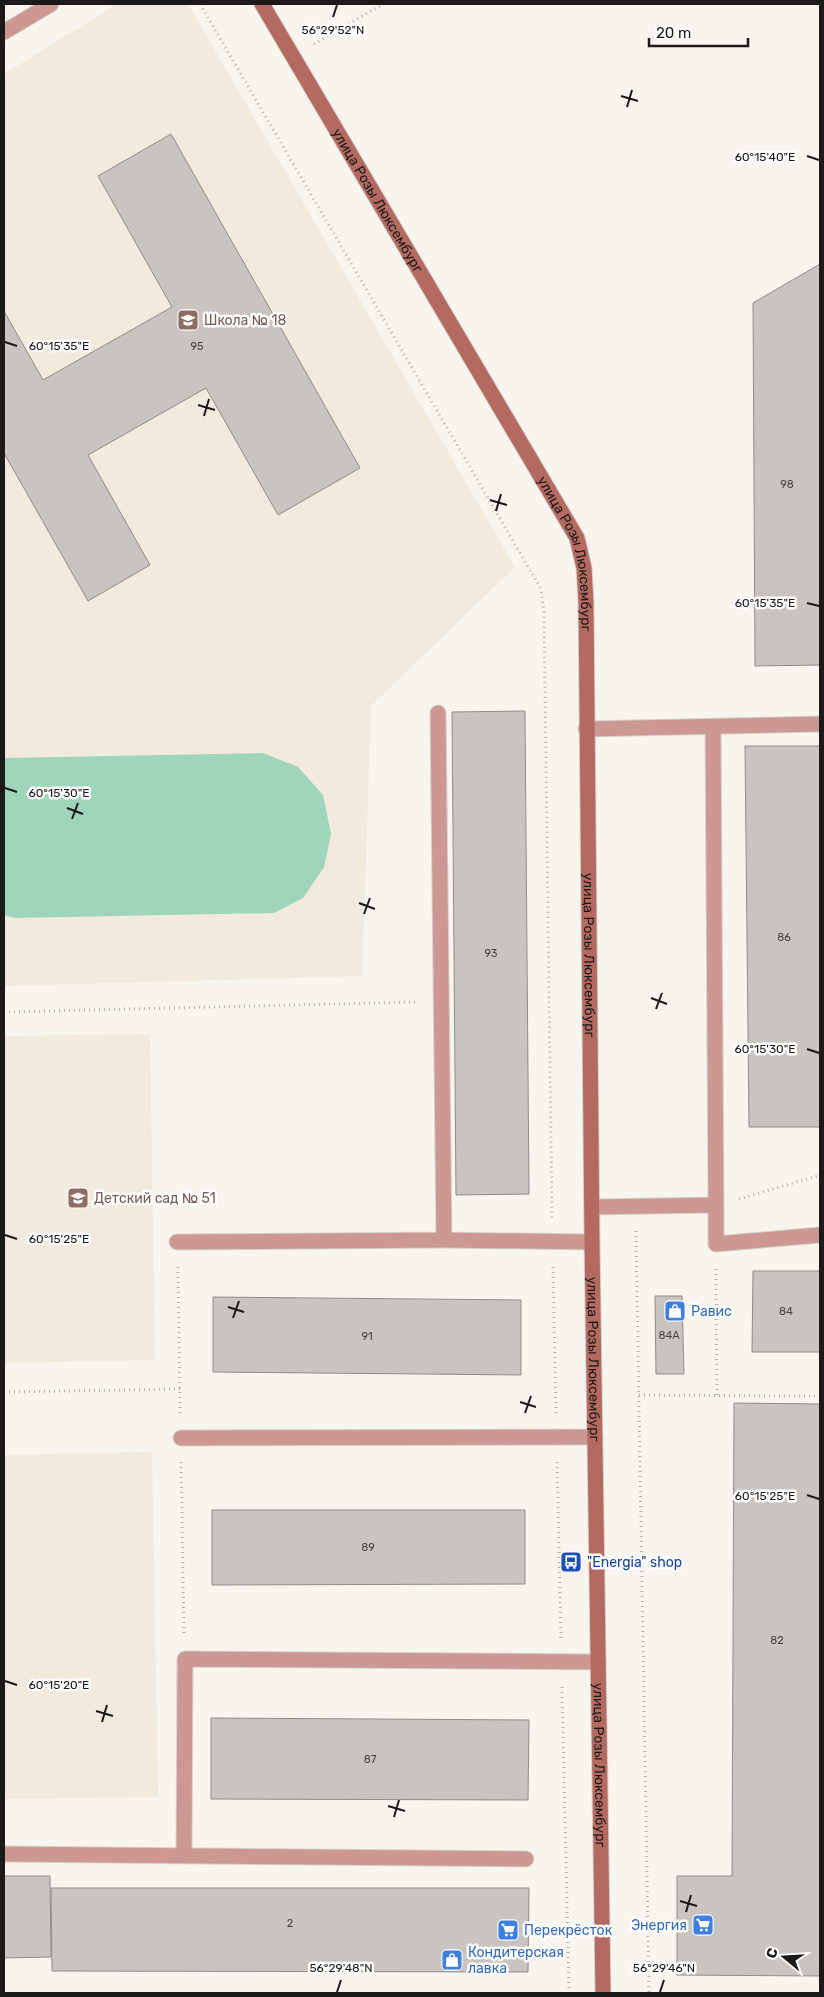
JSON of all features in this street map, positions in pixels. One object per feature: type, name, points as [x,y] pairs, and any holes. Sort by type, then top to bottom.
[{"type":"street","name":"улица Розы Люксембург","points":[[262,4],[577,538],[582,553],[585,585],[603,1993]]},
{"type":"lane","points":[[4,32],[51,4]]},
{"type":"lane","points":[[438,713],[444,1240]]},
{"type":"lane","points":[[586,729],[820,724]]},
{"type":"lane","points":[[713,726],[716,1244],[820,1235]]},
{"type":"lane","points":[[592,1207],[716,1205]]},
{"type":"lane","points":[[177,1242],[444,1240],[592,1242]]},
{"type":"lane","points":[[181,1438],[595,1438]]},
{"type":"lane","points":[[184,1856],[185,1659],[598,1662]]},
{"type":"lane","points":[[4,1854],[526,1859]]},
{"type":"path","points":[[200,4],[542,593],[544,612],[552,1242],[569,1993]]},
{"type":"path","points":[[293,56],[383,4]]},
{"type":"path","points":[[4,1012],[441,1002]]},
{"type":"path","points":[[716,1205],[820,1175]]},
{"type":"path","points":[[636,1206],[649,1993]]},
{"type":"path","points":[[716,1244],[717,1395]]},
{"type":"path","points":[[4,1392],[180,1389]]},
{"type":"path","points":[[639,1395],[820,1396]]},
{"type":"shaded area","name":"Школа № 18","points":[[117,4],[188,4],[515,567],[371,706],[362,976],[4,986],[4,74]]},
{"type":"shaded area","name":"Детский сад № 51","points":[[150,1034],[155,1360],[4,1363],[4,1036]]},
{"type":"shaded area","points":[[152,1452],[158,1797],[4,1799],[4,1455]]},
{"type":"green space","points":[[263,753],[298,767],[323,795],[331,834],[324,867],[303,898],[274,913],[14,918],[4,915],[4,758]]},
{"type":"building","points":[[171,134],[360,468],[278,515],[206,388],[88,455],[150,565],[88,601],[4,453],[4,311],[43,380],[172,307],[98,176]]},
{"type":"building","points":[[820,264],[820,665],[755,666],[753,303]]},
{"type":"building","points":[[525,711],[529,1194],[456,1195],[452,712]]},
{"type":"building","points":[[745,746],[820,746],[820,1127],[749,1127]]},
{"type":"building","points":[[753,1271],[820,1271],[820,1352],[752,1352]]},
{"type":"building","points":[[655,1296],[682,1296],[684,1374],[656,1374]]},
{"type":"building","points":[[213,1297],[521,1300],[521,1375],[213,1372]]},
{"type":"building","points":[[734,1403],[820,1404],[820,1976],[677,1975],[677,1876],[732,1876]]},
{"type":"building","points":[[212,1510],[525,1510],[525,1584],[212,1585]]},
{"type":"building","points":[[211,1718],[529,1720],[528,1800],[211,1799]]},
{"type":"building","points":[[4,1876],[50,1876],[51,1957],[4,1958]]},
{"type":"building","points":[[51,1888],[529,1888],[528,1972],[52,1971]]},
{"type":"place","name":"Школа № 18","points":[[188,320]]},
{"type":"place","name":"Детский сад № 51","points":[[78,1198]]},
{"type":"place","name":"Равис","points":[[675,1311]]},
{"type":"place","name":"\"Energia\" shop","points":[[571,1562]]},
{"type":"place","name":"Энергия","points":[[703,1925]]},
{"type":"place","name":"Перекрёсток","points":[[508,1930]]},
{"type":"place","name":"Кондитерская лавка","points":[[452,1960]]}]
